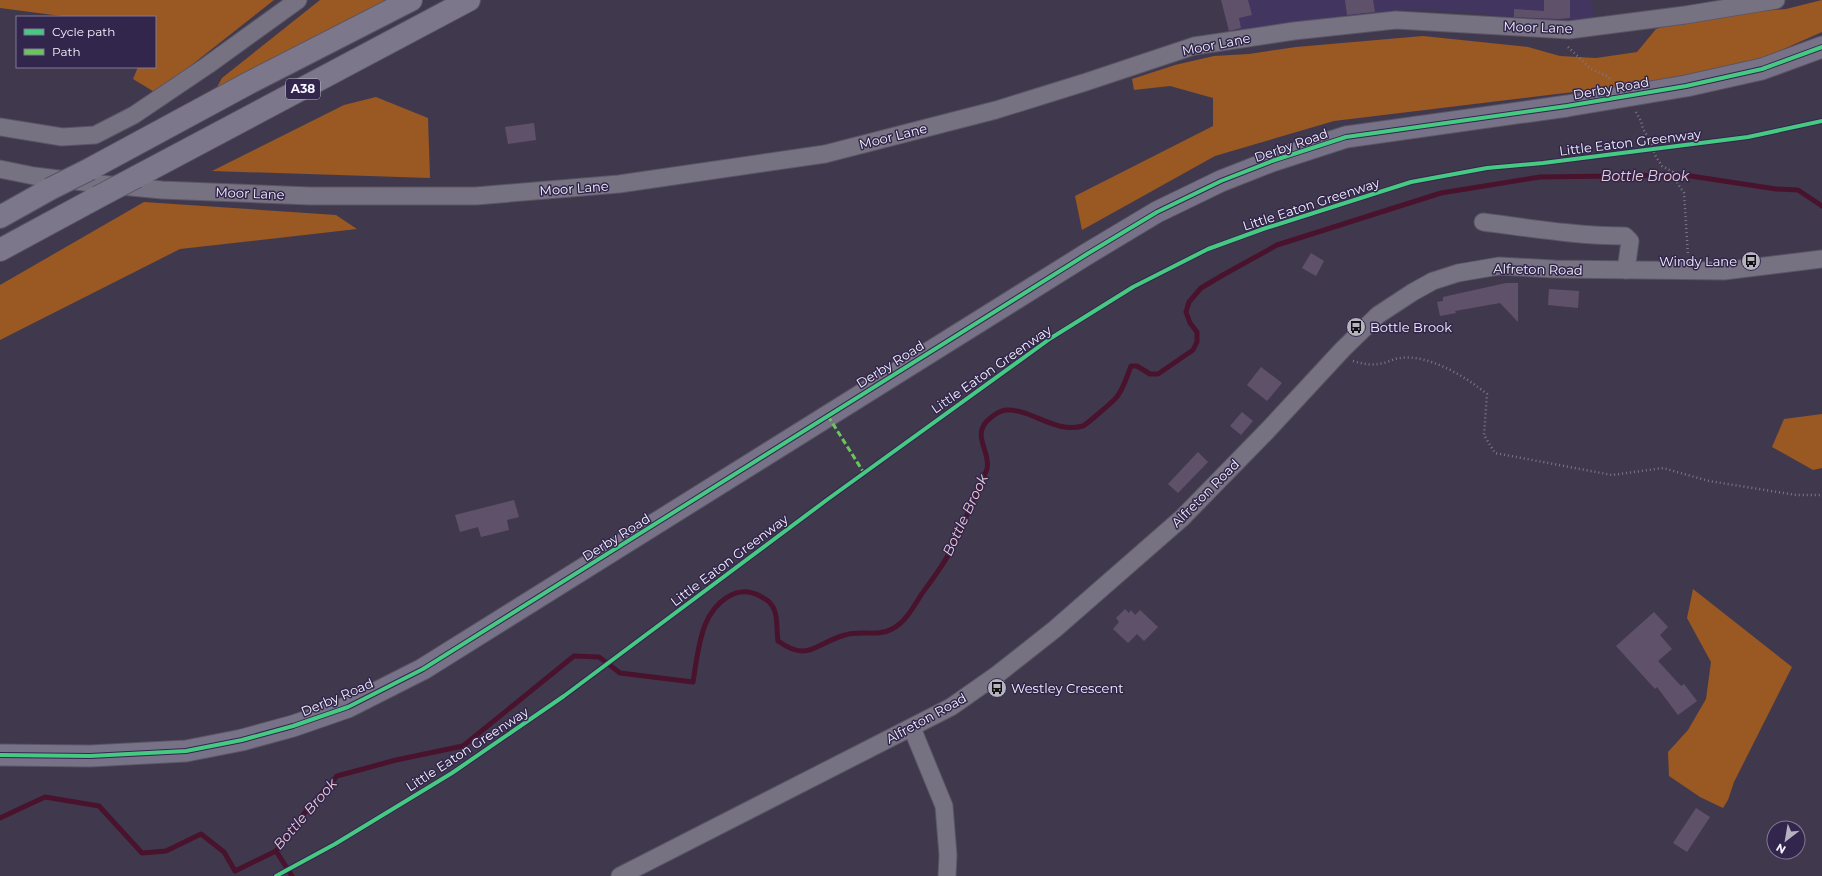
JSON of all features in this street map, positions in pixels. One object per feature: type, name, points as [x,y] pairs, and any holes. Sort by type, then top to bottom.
[{"type":"highway","name":"A38","points":[[0,217],[50,189],[90,170],[250,82],[411,0]]},
{"type":"highway","name":"A38","points":[[0,250],[469,0]]},
{"type":"main road","name":"Derby Road","points":[[0,754],[90,756],[186,751],[242,740],[293,726],[348,707],[423,669],[902,369],[1157,212],[1221,181],[1272,161],[1346,137],[1567,106],[1686,86],[1762,68],[1822,47]]},
{"type":"street","points":[[0,127],[62,137],[95,135],[134,115],[208,65],[298,0]]},
{"type":"street","name":"Moor Lane","points":[[0,169],[34,176],[162,190],[310,196],[476,196],[619,184],[825,154],[996,110],[1194,46],[1294,31],[1396,20],[1569,30],[1685,15],[1776,0]]},
{"type":"street","points":[[1483,222],[1576,234],[1625,236],[1630,242],[1626,270]]},
{"type":"street","name":"Alfreton Road","points":[[620,876],[952,707],[998,674],[1115,577],[1182,518],[1267,431],[1343,349],[1378,315],[1407,296],[1433,282],[1458,273],[1499,266],[1554,269],[1724,271],[1822,259]]},
{"type":"street","points":[[912,728],[944,806],[948,855],[947,876]]},
{"type":"path","points":[[1579,56],[1590,69],[1607,76]]},
{"type":"path","points":[[1637,114],[1654,155],[1662,166],[1673,172],[1676,181],[1684,193],[1687,270]]},
{"type":"path","points":[[1343,349],[1350,360],[1365,365],[1382,364],[1401,358],[1419,360],[1436,364],[1471,381],[1487,394],[1484,435],[1495,453],[1612,475],[1662,468],[1709,481],[1796,495],[1822,495]]},
{"type":"shaded area","points":[[0,0],[274,0],[156,93],[133,79],[138,68],[156,68],[156,16],[61,16],[0,8]]},
{"type":"shaded area","points":[[320,0],[394,0],[216,89],[222,78]]},
{"type":"shaded area","points":[[1221,0],[1592,0],[1594,19],[1562,23],[1509,20],[1488,14],[1414,9],[1229,31]]},
{"type":"shaded area","points":[[1822,0],[1822,32],[1748,65],[1656,82],[1334,121],[1215,156],[1082,230],[1075,196],[1213,126],[1213,98],[1170,86],[1134,90],[1132,79],[1175,65],[1214,56],[1249,54],[1296,47],[1423,36],[1528,47],[1560,56],[1596,58],[1637,52],[1656,29],[1682,21],[1713,15],[1786,9]]},
{"type":"shaded area","points":[[376,97],[428,118],[430,178],[212,171],[344,105]]},
{"type":"shaded area","points":[[144,202],[336,215],[357,229],[180,249],[0,340],[0,285]]},
{"type":"shaded area","points":[[1822,414],[1822,468],[1813,470],[1772,447],[1784,419]]},
{"type":"shaded area","points":[[1693,589],[1792,667],[1734,782],[1728,800],[1723,808],[1700,797],[1669,776],[1668,752],[1688,730],[1706,699],[1711,662],[1687,618]]},
{"type":"building","points":[[1221,0],[1248,0],[1252,15],[1239,18],[1241,28],[1229,31]]},
{"type":"building","points":[[1345,0],[1373,0],[1375,12],[1347,15]]},
{"type":"building","points":[[1544,0],[1570,0],[1570,18],[1514,17],[1514,9],[1544,11]]},
{"type":"building","points":[[534,123],[536,140],[508,144],[505,127]]},
{"type":"building","points":[[1311,253],[1324,261],[1316,276],[1302,268]]},
{"type":"building","points":[[1506,283],[1518,283],[1518,322],[1500,303],[1455,311],[1456,313],[1440,316],[1437,302],[1443,301],[1443,297]]},
{"type":"building","points":[[1549,289],[1579,291],[1578,308],[1548,305]]},
{"type":"building","points":[[1261,367],[1282,383],[1267,401],[1247,385]]},
{"type":"building","points":[[1242,412],[1253,421],[1241,435],[1230,426]]},
{"type":"building","points":[[1198,452],[1208,462],[1178,493],[1168,484]]},
{"type":"building","points":[[514,500],[519,517],[507,520],[509,530],[481,537],[478,527],[460,532],[455,515]]},
{"type":"building","points":[[1125,609],[1129,613],[1131,610],[1135,615],[1140,610],[1158,627],[1144,641],[1137,634],[1128,643],[1113,629],[1119,622],[1116,618]]},
{"type":"building","points":[[1654,612],[1668,627],[1660,635],[1672,649],[1658,661],[1681,686],[1684,684],[1697,701],[1678,715],[1657,687],[1655,689],[1616,646]]},
{"type":"building","points":[[1696,808],[1710,817],[1687,852],[1673,843]]},
{"type":"waterway","name":"Bottle Brook","points":[[0,818],[45,797],[99,806],[142,853],[166,851],[201,834],[224,852],[235,871],[276,851],[306,811],[337,776],[396,760],[463,746],[574,656],[599,657],[620,673],[693,682],[699,646],[705,625],[714,609],[727,597],[734,594],[743,592],[751,593],[768,601],[775,611],[778,641],[797,650],[805,651],[812,649],[845,635],[857,633],[881,633],[892,629],[905,619],[944,563],[959,534],[987,469],[988,463],[981,433],[982,428],[992,416],[1006,410],[1016,411],[1063,427],[1073,428],[1083,426],[1118,396],[1131,366],[1137,366],[1150,374],[1158,374],[1193,350],[1197,342],[1197,332],[1190,323],[1186,312],[1189,302],[1201,288],[1277,245],[1441,193],[1540,177],[1684,175],[1776,189],[1798,190],[1822,206]]},
{"type":"waterway","points":[[276,851],[292,876]]},
{"type":"marked path","points":[[828,416],[864,473]]},
{"type":"cycle path","points":[[0,755],[90,756],[186,751],[242,740],[293,726],[348,707],[423,669],[1087,254],[1157,212],[1221,181],[1272,161],[1346,137],[1567,106],[1686,86],[1762,69],[1822,47]]},
{"type":"cycle path","name":"Little Eaton Greenway","points":[[276,876],[335,844],[452,773],[564,696],[828,499],[1051,338],[1133,287],[1208,249],[1263,229],[1411,182],[1487,168],[1543,163],[1748,137],[1822,121]]},
{"type":"place","name":"Windy Lane","points":[[1751,261]]},
{"type":"place","name":"Bottle Brook","points":[[1356,327]]},
{"type":"place","name":"Westley Crescent","points":[[997,688]]}]
